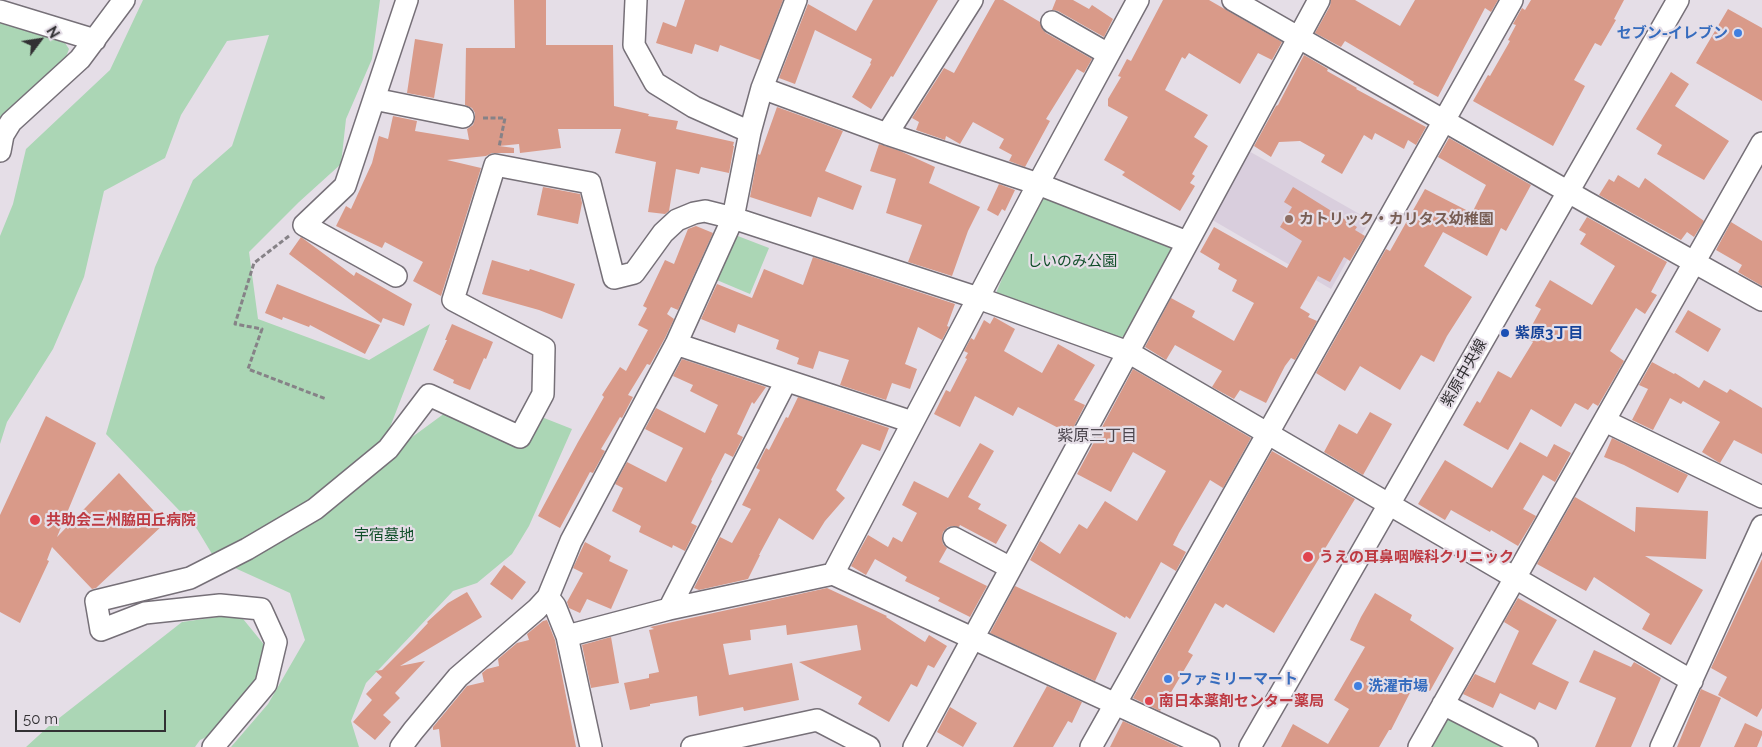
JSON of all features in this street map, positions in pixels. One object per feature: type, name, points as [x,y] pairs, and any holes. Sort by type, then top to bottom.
[{"type":"street","points":[[0,151],[4,134],[11,122],[80,59],[124,0]]},
{"type":"street","points":[[396,276],[304,225],[345,186],[407,0]]},
{"type":"street","points":[[636,0],[634,45],[655,83],[694,107],[750,132]]},
{"type":"street","points":[[401,747],[458,677],[537,610],[548,597],[570,541],[676,344],[733,218],[750,132],[762,88],[796,0]]},
{"type":"street","points":[[887,134],[972,0]]},
{"type":"street","points":[[833,574],[1038,184],[1138,0]]},
{"type":"street","points":[[1233,0],[1299,36],[1568,192],[1762,300]]},
{"type":"street","points":[[914,747],[1319,0]]},
{"type":"street","points":[[1091,747],[1512,0]]},
{"type":"street","name":"紫原中央線","points":[[1250,747],[1678,0]]},
{"type":"street","points":[[0,11],[95,40]]},
{"type":"street","points":[[1052,22],[1108,54]]},
{"type":"street","points":[[762,88],[887,134],[1038,184],[1187,242]]},
{"type":"street","points":[[374,99],[463,117]]},
{"type":"street","points":[[1419,747],[1762,143]]},
{"type":"street","points":[[213,747],[266,684],[276,642],[261,609],[220,605],[145,613],[100,630],[96,601],[190,578],[247,549],[315,509],[388,449],[429,395],[520,437],[543,394],[544,348],[453,300],[495,165],[590,183],[614,278],[634,273],[663,233],[677,220],[694,213],[706,211],[733,218],[978,298],[1128,352],[1692,681]]},
{"type":"street","points":[[676,344],[912,422]]},
{"type":"street","points":[[669,609],[786,381]]},
{"type":"street","points":[[1605,421],[1762,497]]},
{"type":"street","points":[[1661,747],[1762,526]]},
{"type":"street","points":[[954,538],[1011,568]]},
{"type":"street","points":[[567,636],[669,609],[833,574],[1209,747]]},
{"type":"street","points":[[548,597],[555,606],[567,636],[591,747]]},
{"type":"street","points":[[1443,704],[1527,747]]},
{"type":"street","points":[[692,747],[817,720],[869,747]]},
{"type":"path","points":[[463,117],[505,118],[495,165]]},
{"type":"path","points":[[304,225],[254,263],[234,324],[262,329],[248,369],[326,399]]},
{"type":"shaded area","name":"カトリック・カリタス幼稚園","points":[[1247,150],[1370,220],[1331,289],[1209,218]]},
{"type":"green space","name":"宇宿墓地","points":[[143,0],[380,0],[372,59],[346,119],[341,164],[299,202],[249,252],[258,319],[369,360],[430,324],[387,435],[400,446],[449,410],[515,445],[534,414],[572,429],[529,526],[512,554],[477,583],[453,591],[366,683],[351,721],[359,747],[231,747],[268,704],[305,640],[290,593],[215,559],[197,529],[106,434],[155,267],[193,180],[232,146],[269,35],[227,41],[181,115],[165,158],[104,191],[84,277],[53,349],[7,422],[0,444],[0,236],[13,204],[26,149],[110,70]]},
{"type":"green space","points":[[0,21],[65,43],[69,49],[66,57],[9,110],[0,125]]},
{"type":"green space","name":"しいのみ公園","points":[[1041,187],[1168,241],[1173,249],[1127,335],[1119,338],[996,293]]},
{"type":"green space","points":[[730,233],[769,248],[750,294],[712,278]]},
{"type":"green space","points":[[239,614],[266,647],[255,687],[217,732],[200,740],[195,747],[26,747],[49,726],[182,622]]},
{"type":"green space","points":[[1450,717],[1506,747],[1427,747],[1441,721]]},
{"type":"building","points":[[514,0],[546,0],[546,45],[613,45],[614,106],[649,114],[648,116],[678,121],[676,129],[734,142],[729,173],[701,167],[699,174],[676,169],[669,211],[665,214],[648,212],[656,162],[615,153],[621,129],[558,129],[561,148],[520,153],[519,144],[499,146],[514,148],[514,153],[492,153],[486,156],[447,160],[481,168],[441,296],[413,281],[423,262],[385,242],[382,248],[336,226],[346,206],[351,209],[372,163],[379,136],[388,139],[393,116],[417,121],[415,131],[469,140],[467,129],[473,125],[475,113],[472,108],[465,105],[466,48],[515,48]]},
{"type":"building","points":[[685,0],[783,0],[760,60],[720,45],[718,52],[695,44],[692,54],[656,43],[663,22],[676,27]]},
{"type":"building","points":[[873,0],[938,0],[893,77],[891,76],[871,109],[852,97],[872,59],[815,30],[795,84],[779,78],[808,4],[856,31]]},
{"type":"building","points":[[995,0],[1003,0],[1040,22],[1042,29],[1046,33],[1092,59],[1084,73],[1077,69],[1046,119],[1050,121],[1025,167],[1009,161],[1012,155],[999,148],[1004,139],[973,122],[960,144],[946,136],[945,140],[916,130],[919,122],[912,118],[944,68],[954,73]]},
{"type":"building","points":[[1056,0],[1073,0],[1089,9],[1092,5],[1113,19],[1104,37],[1058,11],[1052,10]]},
{"type":"building","points":[[1163,0],[1209,0],[1282,42],[1272,60],[1258,53],[1240,84],[1189,53],[1185,59],[1182,57],[1165,90],[1208,115],[1194,137],[1208,146],[1192,174],[1195,176],[1190,183],[1195,186],[1180,211],[1122,175],[1125,172],[1104,160],[1128,117],[1108,106],[1108,99],[1121,77],[1118,76],[1127,59],[1131,61]]},
{"type":"building","points":[[1331,0],[1355,0],[1400,26],[1415,0],[1498,0],[1491,12],[1485,8],[1438,97],[1413,84],[1414,82],[1345,41],[1341,47],[1315,33],[1330,6]]},
{"type":"building","points":[[1531,0],[1624,0],[1614,19],[1616,20],[1601,46],[1595,43],[1574,80],[1585,86],[1553,146],[1473,101],[1510,41],[1508,40],[1516,25],[1513,24],[1522,8],[1525,10]]},
{"type":"building","points":[[1728,9],[1762,28],[1762,101],[1696,63]]},
{"type":"building","points":[[415,39],[443,44],[434,98],[407,93]]},
{"type":"building","points":[[1304,55],[1356,89],[1426,127],[1416,145],[1408,140],[1404,149],[1375,133],[1372,140],[1364,135],[1342,174],[1321,162],[1325,155],[1300,141],[1279,142],[1271,157],[1254,146]]},
{"type":"building","points":[[1671,72],[1689,84],[1675,106],[1729,141],[1704,180],[1657,154],[1662,145],[1636,129]]},
{"type":"building","points":[[777,107],[843,131],[825,171],[862,186],[853,210],[818,197],[811,217],[750,197],[758,154],[760,155]]},
{"type":"building","points":[[1449,138],[1531,185],[1506,231],[1501,228],[1487,256],[1443,232],[1424,266],[1472,297],[1447,336],[1434,362],[1421,355],[1400,390],[1360,366],[1345,391],[1316,373],[1386,249],[1390,251],[1425,189],[1472,213],[1486,185],[1438,157]]},
{"type":"building","points":[[879,144],[900,151],[935,167],[929,183],[980,207],[968,231],[952,276],[908,262],[922,225],[886,213],[896,179],[870,171]]},
{"type":"building","points":[[1618,175],[1639,188],[1645,178],[1704,221],[1694,237],[1687,232],[1681,240],[1599,195],[1609,179],[1614,182]]},
{"type":"building","points":[[999,184],[1015,190],[1005,211],[1002,209],[998,216],[987,210]]},
{"type":"building","points":[[543,187],[580,194],[582,203],[578,224],[537,215]]},
{"type":"building","points":[[1293,187],[1357,227],[1355,230],[1365,236],[1350,261],[1344,257],[1330,282],[1318,276],[1300,308],[1310,314],[1308,317],[1317,321],[1295,360],[1291,358],[1285,366],[1266,403],[1240,390],[1234,399],[1212,387],[1222,371],[1175,345],[1166,360],[1145,347],[1171,298],[1195,311],[1192,317],[1234,341],[1254,303],[1232,291],[1237,280],[1218,269],[1220,264],[1200,252],[1214,227],[1287,268],[1302,241],[1280,227],[1292,207],[1284,202]]},
{"type":"building","points":[[1587,217],[1667,262],[1651,292],[1657,295],[1645,314],[1636,308],[1610,351],[1624,361],[1598,406],[1593,403],[1588,410],[1575,403],[1561,427],[1531,409],[1508,450],[1463,425],[1477,401],[1480,403],[1498,371],[1511,378],[1533,342],[1525,338],[1541,309],[1535,306],[1550,280],[1592,305],[1615,266],[1580,244],[1586,234],[1579,230]]},
{"type":"building","points":[[1731,222],[1762,241],[1762,286],[1738,272],[1742,265],[1716,250]]},
{"type":"building","points":[[696,226],[713,233],[678,310],[671,307],[667,314],[674,319],[665,338],[650,365],[647,364],[628,395],[633,397],[622,418],[620,417],[601,449],[605,451],[593,473],[590,472],[560,528],[538,516],[604,397],[602,395],[620,367],[626,371],[648,330],[638,325],[647,308],[643,306],[665,260],[674,264],[688,229]]},
{"type":"building","points":[[301,237],[354,276],[356,272],[412,304],[404,326],[383,318],[381,323],[289,254]]},
{"type":"building","points":[[813,257],[955,304],[947,326],[949,327],[942,340],[918,327],[905,364],[917,369],[910,389],[892,383],[886,400],[840,385],[849,360],[819,351],[813,369],[797,364],[799,358],[776,349],[779,340],[738,324],[735,333],[701,319],[717,284],[752,298],[764,269],[803,285]]},
{"type":"building","points":[[492,260],[529,271],[530,269],[575,284],[562,319],[539,310],[482,294]]},
{"type":"building","points":[[277,284],[380,325],[365,354],[310,325],[309,327],[283,317],[282,320],[265,313]]},
{"type":"building","points":[[1688,310],[1721,329],[1708,352],[1675,332]]},
{"type":"building","points":[[994,317],[1015,329],[1004,351],[1042,373],[1058,344],[1095,365],[1074,400],[1085,405],[1070,434],[1018,407],[1013,416],[975,396],[960,427],[934,414],[946,390],[950,392],[967,359],[965,358],[968,353],[964,351],[971,338],[974,340],[984,320],[990,324]]},
{"type":"building","points":[[452,324],[493,342],[470,390],[453,383],[454,380],[433,370]]},
{"type":"building","points":[[682,359],[766,387],[754,404],[752,402],[737,434],[743,437],[733,457],[725,453],[711,480],[691,523],[697,526],[685,551],[673,545],[672,548],[639,532],[641,526],[612,511],[623,488],[615,484],[627,462],[666,482],[683,448],[645,429],[656,408],[705,433],[718,405],[690,391],[693,385],[673,376]]},
{"type":"building","points":[[1652,362],[1675,373],[1699,388],[1704,380],[1727,393],[1730,389],[1762,408],[1762,454],[1734,440],[1720,463],[1702,452],[1720,422],[1683,401],[1681,404],[1670,398],[1653,430],[1632,420],[1648,389],[1639,385]]},
{"type":"building","points":[[1133,369],[1251,438],[1223,488],[1210,480],[1179,533],[1173,545],[1186,552],[1176,571],[1161,562],[1130,619],[1126,616],[1125,618],[1030,560],[1040,541],[1060,554],[1079,524],[1087,529],[1105,501],[1137,521],[1166,471],[1133,452],[1111,492],[1077,474]]},
{"type":"building","points":[[798,397],[889,428],[880,451],[862,444],[836,490],[845,498],[825,521],[813,540],[779,518],[748,579],[699,590],[694,588],[720,537],[732,543],[751,509],[742,505],[760,470],[756,468],[766,448],[769,450],[786,417],[788,418]]},
{"type":"building","points":[[1370,412],[1392,424],[1363,475],[1324,452],[1339,424],[1357,434]]},
{"type":"building","points":[[46,416],[96,443],[57,537],[119,473],[165,523],[96,588],[92,589],[52,547],[47,560],[49,561],[20,623],[0,612],[0,515]]},
{"type":"building","points":[[1612,438],[1688,475],[1678,493],[1624,465],[1604,457]]},
{"type":"building","points":[[1520,442],[1547,457],[1554,444],[1571,453],[1555,482],[1543,475],[1523,509],[1536,516],[1518,546],[1451,510],[1445,520],[1418,504],[1445,460],[1492,488]]},
{"type":"building","points":[[980,443],[994,451],[968,497],[981,504],[978,509],[1007,525],[996,544],[960,525],[959,527],[948,527],[943,532],[942,538],[943,544],[947,548],[939,562],[987,586],[970,617],[938,601],[940,598],[905,581],[907,577],[875,559],[866,575],[851,566],[868,535],[888,547],[893,537],[902,542],[917,513],[902,505],[914,481],[948,498]]},
{"type":"building","points":[[1272,451],[1355,499],[1274,633],[1226,604],[1223,608],[1215,603],[1188,652],[1193,655],[1160,711],[1133,698]]},
{"type":"building","points":[[1575,497],[1635,532],[1636,507],[1708,511],[1706,559],[1645,556],[1703,590],[1671,645],[1642,629],[1650,614],[1594,577],[1586,591],[1537,564]]},
{"type":"building","points":[[585,542],[611,556],[609,561],[628,570],[611,609],[587,599],[580,613],[569,608],[567,602],[583,573],[573,568]]},
{"type":"building","points":[[1762,559],[1762,708],[1757,717],[1718,695],[1727,677],[1711,668]]},
{"type":"building","points":[[504,565],[526,582],[512,600],[490,584]]},
{"type":"building","points":[[1015,586],[1117,633],[1095,681],[990,633]]},
{"type":"building","points":[[827,588],[887,616],[925,642],[929,635],[947,646],[934,668],[928,665],[917,687],[911,684],[889,722],[858,704],[862,697],[799,662],[861,650],[857,625],[787,635],[786,625],[750,630],[751,640],[723,644],[729,675],[792,663],[799,700],[744,711],[743,707],[699,716],[697,696],[650,704],[650,706],[630,710],[624,683],[649,678],[649,674],[659,672],[649,630],[654,629],[650,627]]},
{"type":"building","points":[[467,592],[482,617],[400,666],[425,661],[395,693],[400,698],[383,715],[391,722],[375,740],[353,722],[372,700],[366,694],[382,677],[375,671],[382,670],[427,622],[448,603]]},
{"type":"building","points":[[1375,593],[1412,615],[1410,620],[1454,648],[1430,691],[1415,683],[1391,730],[1389,730],[1379,747],[1281,747],[1293,724],[1328,744],[1349,709],[1334,700],[1365,647],[1350,640]]},
{"type":"building","points":[[1518,598],[1557,620],[1532,664],[1569,682],[1556,710],[1539,702],[1535,710],[1500,693],[1493,708],[1463,694],[1475,674],[1495,683],[1519,631],[1504,622]]},
{"type":"building","points":[[547,620],[555,640],[576,747],[441,747],[439,729],[433,730],[433,727],[467,686],[484,682],[482,673],[487,669],[499,666],[498,659],[517,643],[529,640],[527,634]]},
{"type":"building","points":[[611,637],[619,683],[591,688],[582,645]]},
{"type":"building","points":[[1594,650],[1631,667],[1634,662],[1661,678],[1631,747],[1595,747],[1616,698],[1579,682]]},
{"type":"building","points":[[1047,686],[1082,702],[1072,723],[1068,721],[1053,747],[1013,747]]},
{"type":"building","points":[[1701,689],[1721,698],[1700,747],[1677,747]]},
{"type":"building","points":[[950,707],[977,723],[963,747],[937,732]]},
{"type":"building","points":[[1123,721],[1179,747],[1110,747]]},
{"type":"building","points":[[1745,723],[1762,731],[1757,747],[1734,747]]},
{"type":"place","name":"セブン-イレブン","points":[[1738,33]]},
{"type":"place","name":"カトリック・カリタス幼稚園","points":[[1289,219]]},
{"type":"place","name":"紫原3丁目","points":[[1505,333]]},
{"type":"place","name":"共助会三州脇田丘病院","points":[[35,520]]},
{"type":"place","name":"うえの耳鼻咽喉科クリニック","points":[[1308,557]]},
{"type":"place","name":"ファミリーマート","points":[[1168,679]]},
{"type":"place","name":"洗濯市場","points":[[1358,686]]},
{"type":"place","name":"南日本薬剤センター薬局","points":[[1149,701]]},
{"type":"district","name":"紫原三丁目","points":[[1097,436]]}]
